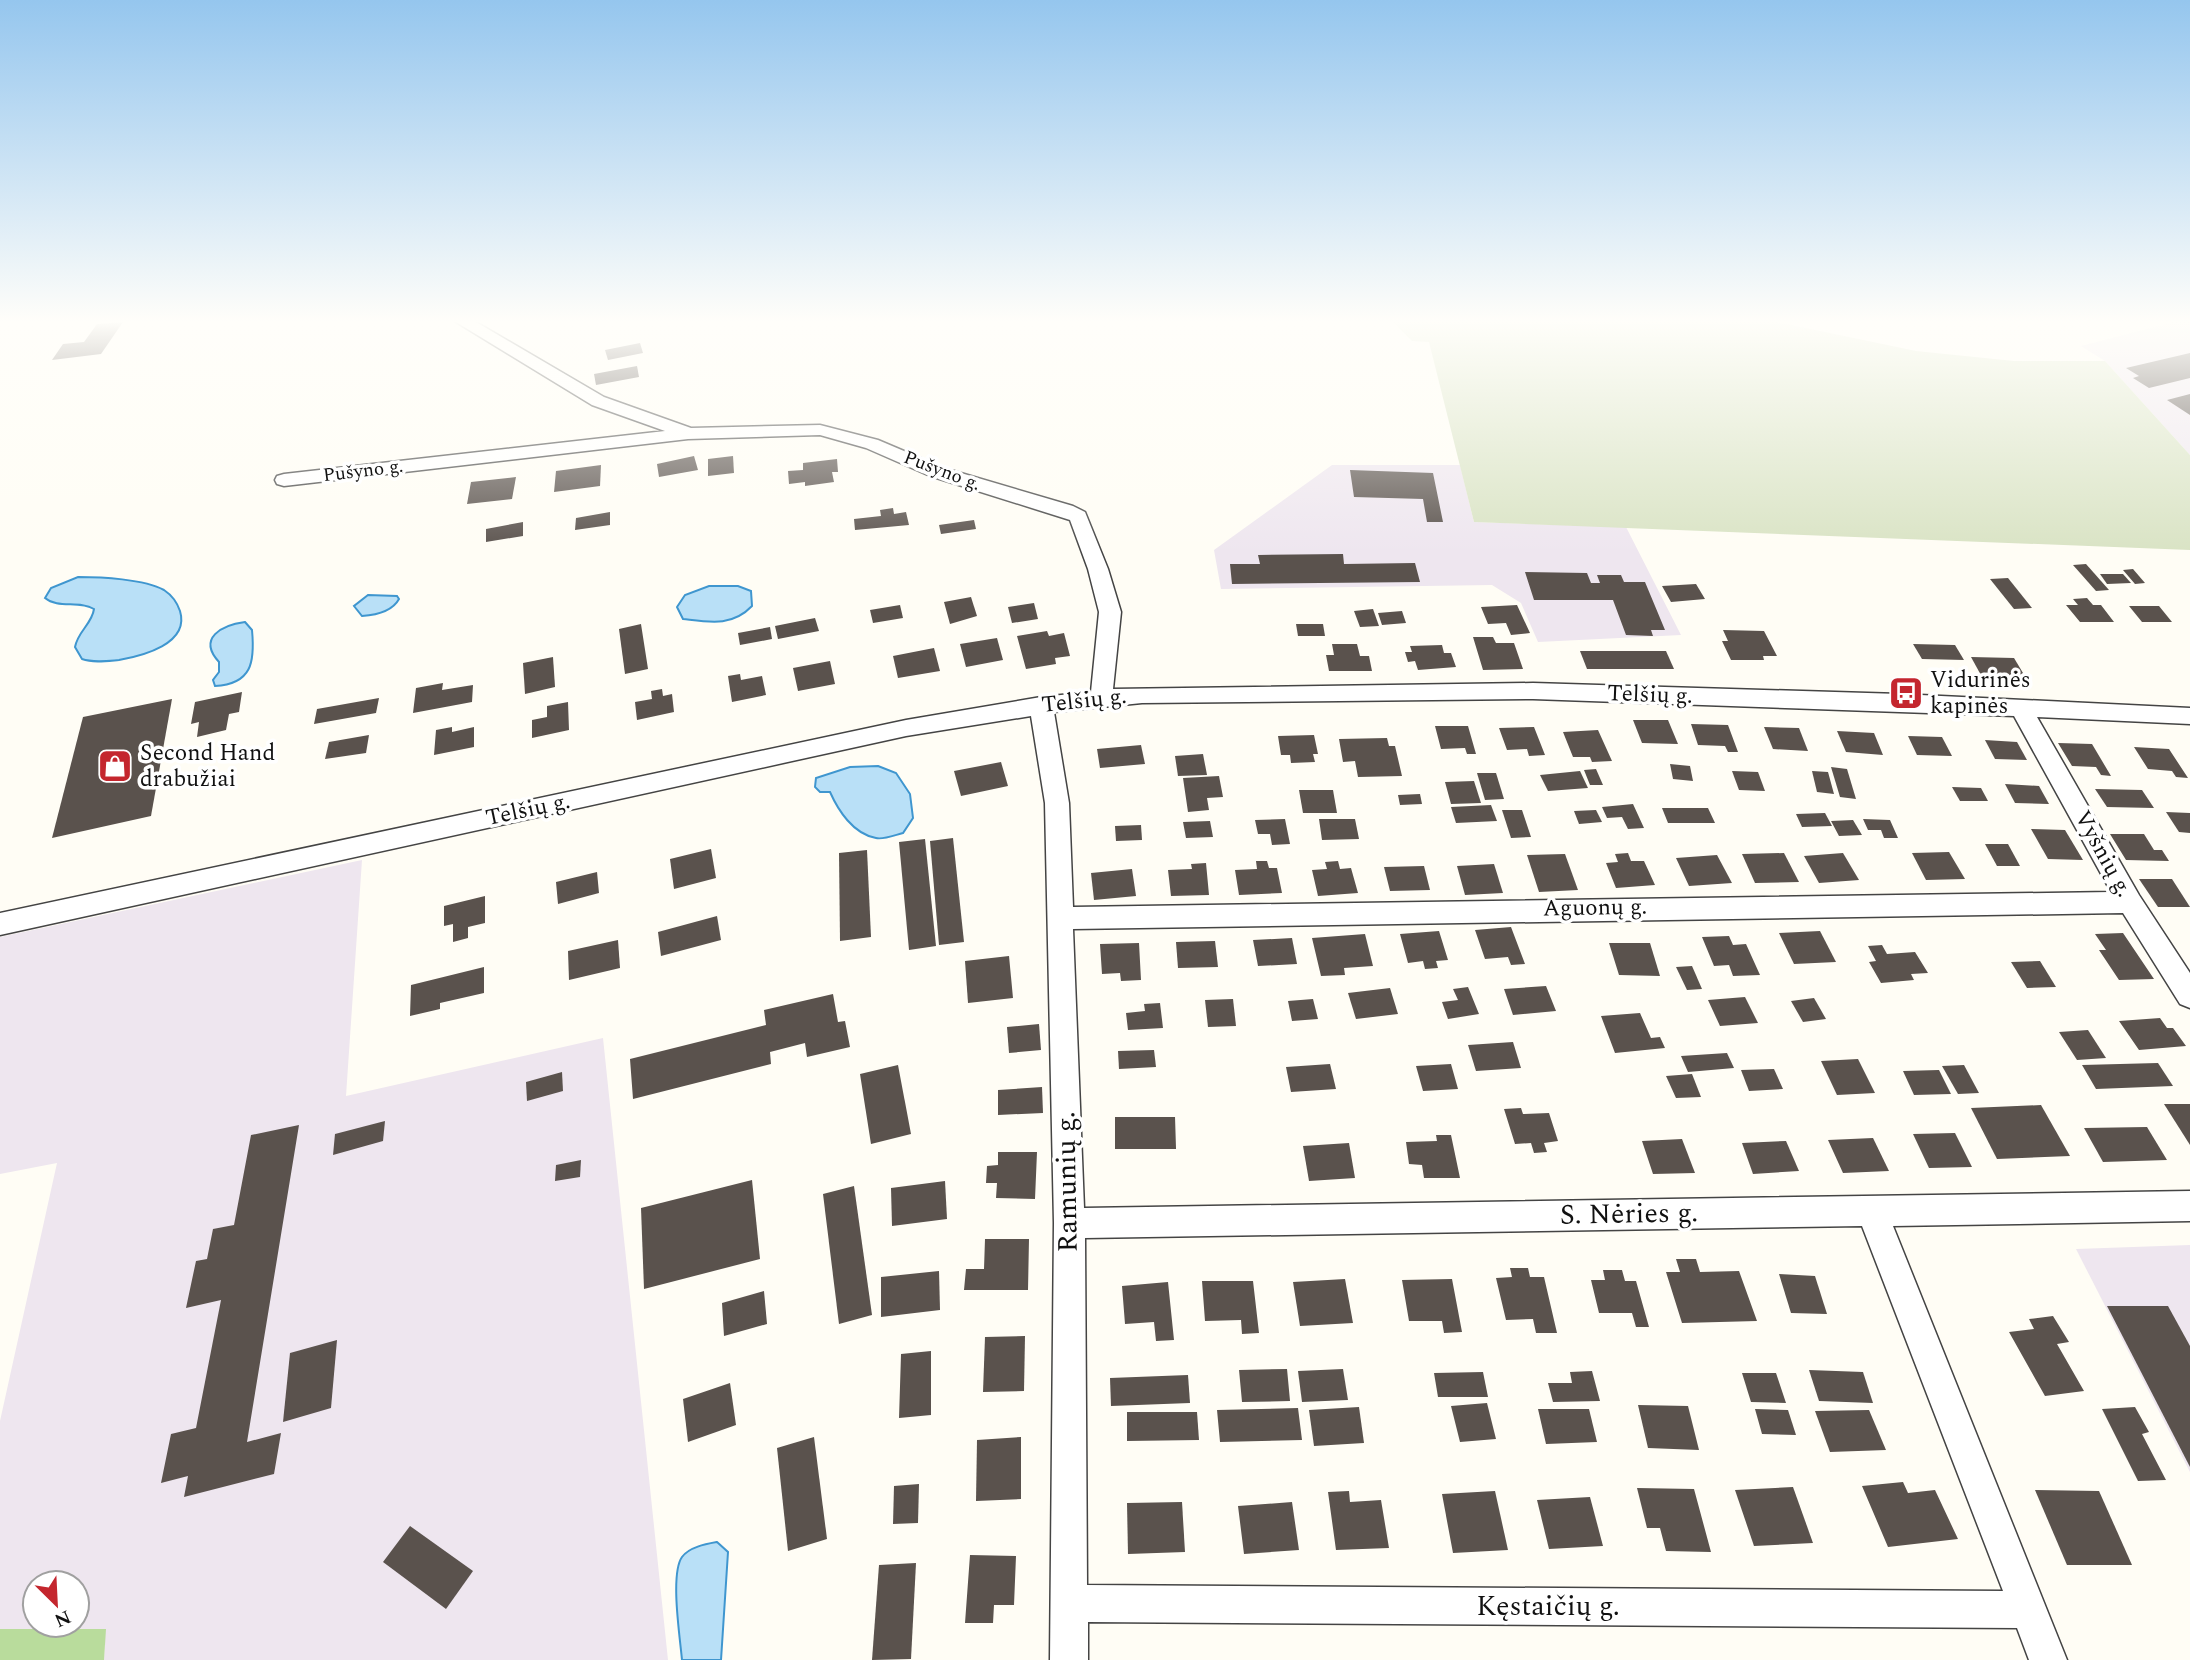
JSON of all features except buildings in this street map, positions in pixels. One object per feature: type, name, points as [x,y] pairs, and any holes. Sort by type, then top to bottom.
[{"type":"street","points":[[595,399],[688,434]]},
{"type":"street","name":"Pušyno g.","points":[[284,480],[688,434],[791,429],[833,432],[872,444],[937,472],[1066,510],[1078,516],[1110,612],[1101,698]]},
{"type":"street","name":"Telšių g.","points":[[0,924],[892,731],[1041,705],[1101,698],[1142,695],[1533,691],[2190,716]]},
{"type":"street","name":"Ramunių g.","points":[[1041,705],[1057,803],[1069,1223],[1069,1660]]},
{"type":"street","name":"Vyšnių g.","points":[[2021,708],[2130,902],[2190,996]]},
{"type":"street","name":"Aguonų g.","points":[[1060,918],[2130,902]]},
{"type":"street","name":"S. Nėries g.","points":[[1069,1223],[2190,1206]]},
{"type":"street","points":[[1872,1211],[2048,1660]]},
{"type":"street","name":"Kęstaičių g.","points":[[1068,1603],[2027,1610]]},
{"type":"shaded area","points":[[2140,399],[2190,399],[2190,455]]},
{"type":"shaded area","points":[[1332,465],[1460,465],[1474,522],[1626,527],[1681,635],[1538,642],[1521,603],[1492,585],[1221,589],[1214,550]]},
{"type":"shaded area","points":[[362,860],[346,1096],[603,1038],[668,1660],[104,1660],[105,1629],[91,1629],[91,1569],[21,1569],[21,1629],[0,1629],[0,1421],[57,1163],[0,1174],[0,937]]},
{"type":"shaded area","points":[[2190,1245],[2190,1472],[2076,1249]]},
{"type":"green space","points":[[1443,399],[2140,399],[2190,455],[2190,550],[1474,522]]},
{"type":"green space","points":[[0,1629],[21,1629],[21,1639],[91,1639],[91,1629],[106,1629],[104,1660],[0,1660]]},
{"type":"water","points":[[78,577],[134,581],[164,590],[174,599],[180,611],[178,632],[162,646],[140,655],[105,661],[82,659],[75,647],[94,609],[56,603],[45,598],[51,588]]},
{"type":"water","points":[[709,586],[738,586],[751,591],[752,606],[736,617],[720,622],[683,619],[677,607],[685,595]]},
{"type":"water","points":[[368,595],[397,596],[399,599],[388,610],[362,616],[354,606]]},
{"type":"water","points":[[245,622],[252,630],[253,652],[248,669],[237,681],[215,686],[213,680],[219,672],[219,662],[213,654],[211,640],[228,626]]},
{"type":"water","points":[[878,766],[896,773],[910,794],[913,818],[903,833],[882,838],[860,832],[842,813],[830,792],[820,792],[815,787],[816,778],[850,767]]},
{"type":"water","points":[[717,1542],[728,1552],[721,1660],[682,1660],[677,1606],[678,1565],[689,1551]]},
{"type":"place","name":"Vidurinės kapinės","points":[[1906,693]]},
{"type":"place","name":"Second Hand drabužiai","points":[[115,766]]}]
